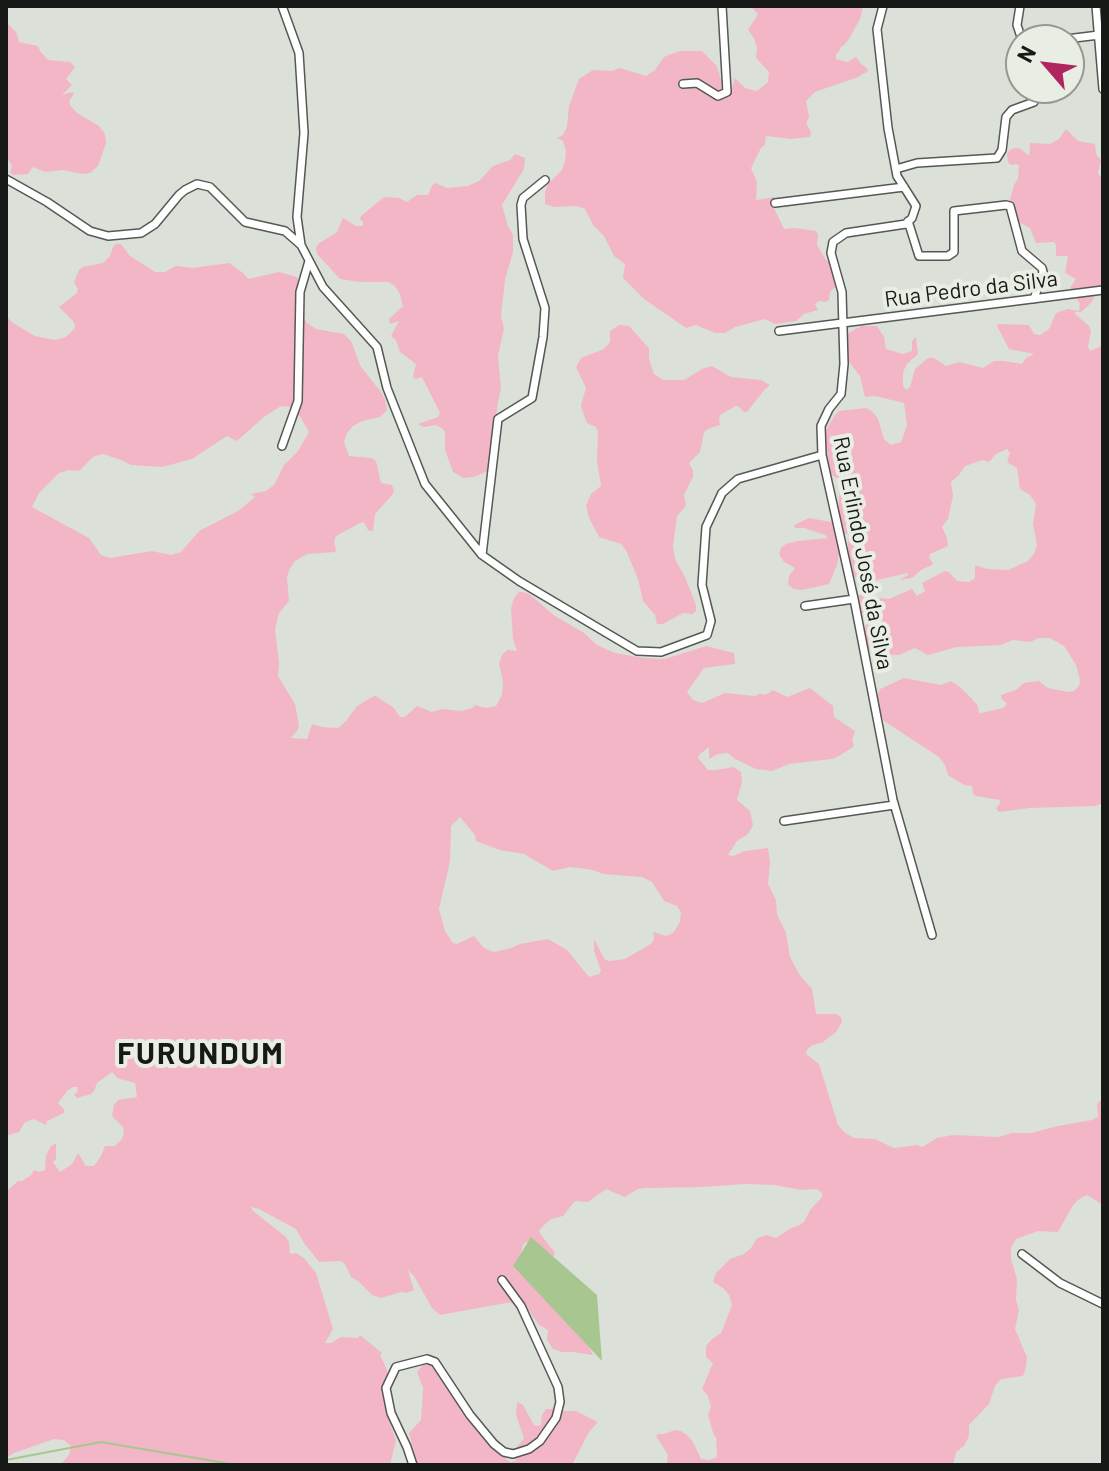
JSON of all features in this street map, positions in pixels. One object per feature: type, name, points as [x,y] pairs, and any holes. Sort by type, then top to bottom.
[{"type":"street","points":[[282,6],[299,53],[304,133],[297,217],[301,245],[323,287],[377,347],[387,388],[425,484],[482,555],[519,581],[637,651],[661,652],[707,635],[711,621],[702,585],[706,527],[722,493],[738,479],[822,455]]},
{"type":"street","points":[[683,84],[697,83],[718,96],[727,92],[722,6]]},
{"type":"street","points":[[883,6],[877,29],[888,128],[897,176],[916,206],[908,221],[919,256],[948,256],[954,252],[954,211],[1008,205],[1022,251],[1042,268],[1034,299]]},
{"type":"street","points":[[1096,6],[1103,89]]},
{"type":"street","points":[[1085,37],[1099,35]]},
{"type":"street","points":[[896,169],[917,163],[997,158],[1002,150],[1006,117],[1012,110],[1028,104]]},
{"type":"street","points":[[6,179],[90,231],[108,236],[141,233],[155,224],[185,190],[197,184],[210,187],[245,222],[285,231],[301,245]]},
{"type":"street","points":[[482,555],[498,419],[532,398],[543,337],[545,308],[523,239],[521,205],[523,198],[545,180]]},
{"type":"street","points":[[775,203],[904,187]]},
{"type":"street","name":"Rua Erlindo José da Silva","points":[[908,221],[906,224],[846,233],[833,242],[831,253],[842,292],[844,364],[841,394],[821,426],[822,455],[894,805],[932,935]]},
{"type":"street","points":[[282,446],[298,401],[300,292],[309,261]]},
{"type":"street","name":"Rua Pedro da Silva","points":[[779,331],[1103,290]]},
{"type":"street","points":[[805,606],[854,599]]},
{"type":"street","points":[[784,821],[894,805]]},
{"type":"street","points":[[1022,1254],[1060,1283],[1103,1304]]},
{"type":"street","points":[[413,1465],[391,1413],[386,1388],[396,1367],[427,1359],[435,1362],[470,1415],[504,1452],[513,1454],[529,1449],[540,1441],[556,1418],[560,1402],[558,1387],[521,1306],[502,1280]]},
{"type":"shaded area","points":[[750,6],[863,6],[860,19],[849,39],[839,48],[836,59],[847,62],[856,57],[868,71],[815,92],[806,101],[809,117],[806,123],[810,137],[791,139],[766,136],[765,145],[751,168],[757,182],[756,200],[774,197],[774,208],[784,229],[816,231],[817,245],[826,260],[843,275],[843,280],[830,292],[829,300],[815,304],[818,310],[804,314],[796,321],[775,324],[765,319],[725,333],[715,333],[696,325],[686,328],[644,299],[623,278],[625,264],[614,256],[585,209],[545,204],[545,193],[565,161],[563,141],[557,138],[563,135],[567,127],[569,106],[579,79],[593,70],[620,68],[646,76],[655,70],[664,57],[681,51],[702,51],[717,66],[723,87],[731,91],[735,78],[745,88],[757,91],[768,82],[769,72],[756,58],[757,48],[748,30],[758,14]]},
{"type":"shaded area","points":[[6,22],[16,32],[19,42],[38,46],[48,60],[70,62],[75,67],[66,79],[72,85],[62,95],[72,92],[70,105],[105,134],[106,143],[98,166],[90,173],[45,172],[33,167],[28,174],[10,173],[12,166],[6,156]]},
{"type":"shaded area","points":[[1066,129],[1078,141],[1095,144],[1096,154],[1101,160],[1098,173],[1103,180],[1103,291],[1081,312],[1075,314],[1089,326],[1090,351],[1103,345],[1103,803],[999,812],[996,809],[1000,800],[976,796],[972,786],[964,785],[948,775],[939,757],[884,721],[874,701],[880,689],[904,678],[941,685],[951,681],[978,706],[979,713],[1003,708],[1007,704],[1001,695],[1016,690],[1024,683],[1039,681],[1048,688],[1074,691],[1080,680],[1076,665],[1064,646],[1050,638],[1039,638],[1030,642],[1013,640],[1001,645],[957,647],[928,655],[915,648],[899,655],[879,655],[869,650],[864,635],[874,613],[862,613],[853,601],[863,591],[889,599],[912,589],[917,596],[925,591],[922,583],[945,571],[957,581],[969,582],[975,578],[975,565],[1008,570],[1028,561],[1037,545],[1033,524],[1036,504],[1030,495],[1020,489],[1017,468],[1007,462],[1010,453],[1007,449],[989,462],[983,460],[965,466],[951,482],[953,496],[948,519],[942,527],[948,546],[930,554],[932,565],[912,578],[900,580],[907,573],[869,582],[859,580],[852,575],[847,554],[847,533],[842,536],[837,565],[829,584],[794,589],[788,585],[789,576],[795,568],[784,562],[779,554],[786,544],[828,538],[804,528],[795,528],[794,525],[809,518],[831,522],[837,516],[841,480],[826,472],[823,435],[835,415],[839,411],[866,408],[872,411],[884,439],[891,445],[901,442],[907,425],[904,403],[875,396],[865,397],[860,376],[846,358],[847,334],[861,326],[877,326],[884,337],[886,349],[903,354],[912,351],[912,341],[916,337],[918,354],[903,372],[906,390],[910,387],[915,369],[928,358],[934,358],[946,366],[959,362],[983,368],[994,361],[1022,364],[1034,354],[1009,349],[998,324],[1029,325],[1034,334],[1040,335],[1049,329],[1056,313],[1068,309],[1079,311],[1080,304],[1070,288],[1076,279],[1065,273],[1068,256],[1056,256],[1054,242],[1036,243],[1030,228],[1017,221],[1009,204],[1019,166],[1008,162],[1007,154],[1016,148],[1029,156],[1030,143],[1050,144],[1059,139]]},
{"type":"shaded area","points":[[515,154],[525,158],[524,169],[502,205],[513,235],[513,252],[505,280],[501,316],[504,328],[498,356],[501,388],[491,470],[463,478],[453,472],[445,450],[443,429],[436,425],[424,427],[418,424],[438,417],[440,413],[423,379],[413,377],[416,364],[400,352],[391,336],[399,321],[390,324],[389,319],[403,306],[395,286],[388,282],[340,279],[317,254],[316,248],[337,232],[343,218],[356,226],[363,226],[361,216],[384,197],[407,202],[417,195],[428,195],[435,183],[447,188],[468,186],[479,181],[493,166],[510,160]]},
{"type":"shaded area","points":[[121,244],[130,256],[155,272],[165,272],[176,266],[193,268],[229,263],[248,279],[279,272],[297,277],[301,286],[302,315],[307,323],[316,329],[344,334],[351,341],[361,367],[385,400],[387,410],[380,417],[353,426],[344,442],[349,456],[376,461],[381,483],[392,485],[394,491],[375,514],[373,531],[368,530],[364,522],[360,523],[336,536],[335,552],[307,554],[295,561],[287,577],[289,601],[279,613],[275,629],[278,676],[295,704],[299,726],[291,738],[307,739],[312,724],[338,728],[357,706],[374,696],[394,708],[400,717],[405,717],[417,706],[432,712],[442,709],[462,711],[475,705],[486,708],[496,706],[502,695],[499,664],[502,655],[507,650],[517,651],[511,608],[519,592],[529,594],[597,645],[615,653],[665,659],[706,646],[734,653],[735,664],[704,668],[687,692],[693,700],[702,703],[725,693],[755,696],[773,690],[787,697],[810,688],[833,706],[834,717],[855,731],[853,747],[839,756],[789,764],[772,771],[756,769],[728,753],[709,759],[709,747],[698,758],[708,770],[734,767],[741,772],[742,782],[737,800],[750,811],[753,825],[728,855],[768,848],[768,884],[786,933],[790,957],[812,989],[816,1014],[841,1017],[842,1022],[836,1032],[811,1046],[806,1054],[819,1064],[838,1125],[854,1138],[875,1139],[894,1148],[922,1147],[937,1138],[953,1135],[999,1137],[1092,1120],[1098,1117],[1097,1104],[1103,1098],[1103,1205],[1087,1195],[1072,1207],[1058,1232],[1038,1231],[1016,1239],[1011,1248],[1019,1310],[1015,1329],[1027,1357],[1026,1367],[1023,1376],[1001,1379],[995,1386],[989,1404],[969,1425],[969,1436],[964,1446],[956,1452],[953,1465],[667,1465],[668,1455],[656,1436],[675,1430],[687,1435],[701,1459],[716,1458],[717,1455],[716,1437],[708,1415],[711,1406],[702,1389],[713,1363],[706,1357],[706,1346],[721,1333],[732,1305],[729,1295],[713,1282],[716,1273],[730,1259],[744,1254],[757,1238],[767,1235],[776,1238],[804,1222],[822,1197],[817,1189],[745,1184],[646,1188],[625,1197],[606,1189],[588,1202],[575,1201],[563,1216],[551,1219],[540,1229],[539,1232],[555,1253],[551,1260],[530,1243],[523,1245],[520,1256],[593,1355],[553,1349],[547,1340],[548,1330],[517,1302],[440,1315],[432,1308],[408,1270],[414,1290],[381,1298],[372,1295],[351,1277],[341,1261],[319,1262],[296,1229],[251,1207],[286,1237],[290,1254],[296,1253],[304,1258],[316,1273],[333,1329],[325,1343],[341,1337],[358,1338],[360,1335],[382,1353],[380,1355],[387,1370],[388,1418],[396,1440],[390,1465],[54,1465],[63,1462],[71,1446],[64,1440],[54,1439],[6,1458],[6,1192],[34,1170],[45,1170],[46,1156],[56,1143],[56,1159],[53,1162],[60,1172],[72,1164],[78,1153],[86,1166],[94,1166],[105,1146],[115,1146],[124,1134],[123,1127],[112,1116],[114,1105],[118,1100],[137,1097],[135,1083],[117,1078],[112,1072],[97,1083],[91,1094],[77,1098],[74,1095],[77,1087],[67,1091],[58,1103],[64,1113],[47,1121],[46,1125],[34,1119],[25,1122],[19,1132],[6,1136],[6,316],[35,336],[55,340],[66,337],[75,328],[74,322],[59,307],[77,293],[74,282],[79,270],[103,263],[113,247]],"holes":[[[281,406],[291,407],[298,413],[309,432],[298,451],[284,465],[274,485],[266,491],[251,494],[255,497],[238,511],[199,531],[181,552],[171,555],[152,551],[110,558],[101,555],[89,538],[32,507],[39,493],[59,473],[79,471],[93,457],[103,454],[131,465],[162,467],[192,459],[227,436],[237,441]],[[460,817],[475,835],[476,841],[500,850],[524,854],[553,871],[570,867],[642,877],[652,882],[664,901],[677,906],[681,912],[680,922],[673,933],[666,936],[653,932],[652,943],[625,959],[605,960],[594,939],[594,951],[601,971],[589,977],[567,950],[548,939],[494,952],[484,948],[474,936],[453,943],[445,931],[439,909],[450,861],[451,826]]]},
{"type":"shaded area","points":[[619,325],[629,326],[649,348],[654,374],[663,380],[684,380],[712,366],[731,377],[761,380],[770,385],[747,412],[736,406],[720,415],[720,425],[704,432],[700,452],[689,463],[693,477],[684,495],[686,506],[677,516],[673,546],[675,559],[685,577],[696,611],[693,614],[683,613],[663,624],[657,624],[655,615],[643,601],[626,550],[621,544],[599,537],[586,506],[591,494],[601,486],[597,461],[598,432],[596,427],[587,423],[582,410],[586,388],[576,367],[581,358],[604,349],[610,342],[610,331]]},
{"type":"shaded area","points":[[531,1237],[597,1295],[602,1361],[513,1266]]},
{"type":"shaded area","points":[[433,1358],[474,1423],[510,1462],[516,1461],[514,1451],[524,1438],[516,1415],[517,1402],[523,1405],[536,1426],[541,1425],[546,1409],[553,1409],[560,1415],[563,1411],[576,1411],[598,1422],[589,1432],[572,1465],[417,1465],[409,1433],[421,1420],[423,1388],[417,1372],[427,1360]]},
{"type":"waterway","points":[[6,1460],[101,1442],[237,1465]]},
{"type":"district","name":"FURUNDUM","points":[[201,1054]]}]
